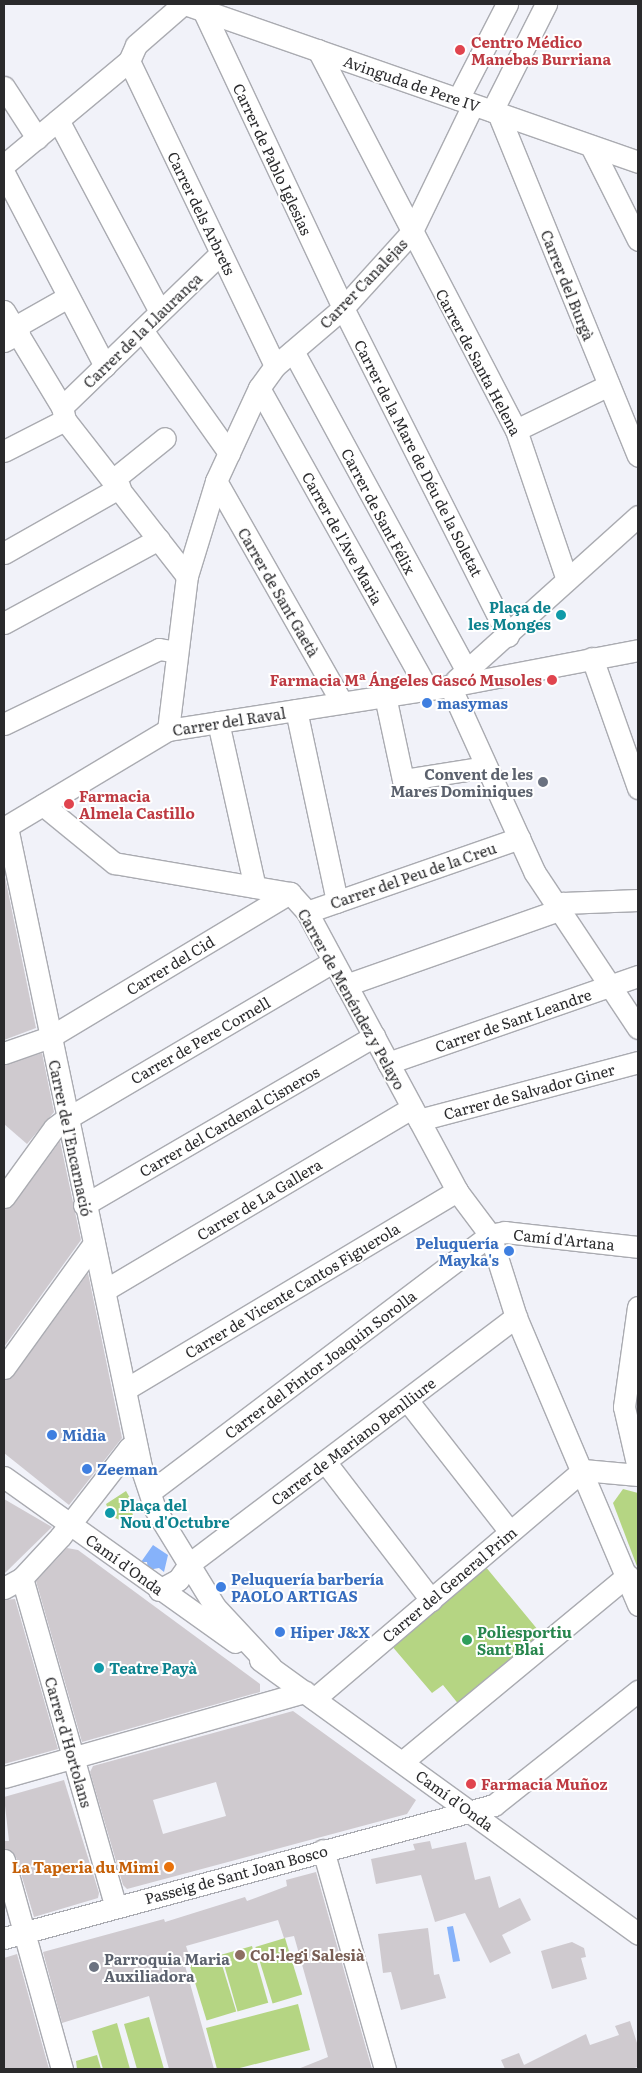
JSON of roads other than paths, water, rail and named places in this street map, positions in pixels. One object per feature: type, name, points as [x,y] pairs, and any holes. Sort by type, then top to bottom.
[{"type":"street","points":[[480,107],[507,4]]},
{"type":"street","points":[[480,107],[546,4]]},
{"type":"street","points":[[4,165],[129,61],[136,45],[190,6]]},
{"type":"street","name":"Avinguda de Pere IV","points":[[190,6],[638,162]]},
{"type":"street","name":"Carrer de Pablo Iglesias","points":[[190,6],[343,308]]},
{"type":"street","name":"Carrer de Santa Helena","points":[[318,50],[411,233],[516,430],[567,580]]},
{"type":"street","name":"Carrer dels Arbrets","points":[[129,61],[275,366]]},
{"type":"street","points":[[4,87],[37,138]]},
{"type":"street","name":"Carrer Canalejas","points":[[168,730],[187,576],[216,481],[259,388],[275,366],[343,308],[411,233],[480,107]]},
{"type":"street","name":"Carrer del Burgà","points":[[480,107],[609,384],[638,456]]},
{"type":"street","points":[[58,120],[160,312]]},
{"type":"street","points":[[591,146],[638,240]]},
{"type":"street","points":[[4,173],[105,366]]},
{"type":"street","name":"Carrer de la Llaurança","points":[[4,451],[64,414],[105,366],[221,253]]},
{"type":"street","points":[[68,297],[11,328],[64,414],[187,576]]},
{"type":"street","name":"Carrer de la Mare de Déu de la Soletat","points":[[343,308],[508,636]]},
{"type":"street","points":[[142,330],[229,453]]},
{"type":"street","name":"Carrer de Sant Félix","points":[[293,351],[466,670]]},
{"type":"street","points":[[516,430],[609,384]]},
{"type":"street","name":"Carrer de l'Ave Maria","points":[[259,388],[426,689]]},
{"type":"street","points":[[4,553],[117,483],[165,438]]},
{"type":"street","name":"Carrer de Sant Gaetà","points":[[216,481],[342,702]]},
{"type":"street","points":[[450,686],[466,670],[508,636],[638,516]]},
{"type":"street","points":[[4,624],[159,539]]},
{"type":"street","points":[[4,724],[159,650],[178,652]]},
{"type":"street","points":[[450,686],[638,650]]},
{"type":"street","points":[[592,658],[638,788]]},
{"type":"street","points":[[450,686],[485,767],[535,873],[560,907],[609,986],[638,1028]]},
{"type":"street","name":"Carrer del Raval","points":[[5,827],[168,730],[450,686]]},
{"type":"street","points":[[385,696],[403,780],[485,767]]},
{"type":"street","points":[[296,710],[338,902]]},
{"type":"street","points":[[218,722],[255,887]]},
{"type":"street","name":"Carrer de Menéndez y Pelayo","points":[[43,805],[114,863],[290,893],[307,912],[457,1191],[490,1235],[516,1317],[628,1575],[638,1604]]},
{"type":"street","name":"Carrer de l'Encarnació","points":[[5,827],[84,1205],[105,1290],[137,1449]]},
{"type":"street","name":"Carrer del Peu de la Creu","points":[[307,912],[520,838]]},
{"type":"street","name":"Carrer del Cid","points":[[4,1053],[50,1037],[290,893]]},
{"type":"street","points":[[346,985],[560,907],[638,900]]},
{"type":"street","name":"Carrer de Pere Cornell","points":[[4,1197],[54,1128],[66,1118],[333,962]]},
{"type":"street","name":"Carrer de Sant Leandre","points":[[388,1063],[638,976]]},
{"type":"street","name":"Carrer del Cardenal Cisneros","points":[[84,1205],[374,1036]]},
{"type":"street","name":"Carrer de Salvador Giner","points":[[416,1114],[638,1062]]},
{"type":"street","name":"Carrer de La Gallera","points":[[105,1290],[416,1114]]},
{"type":"street","name":"Carrer de Vicente Cantos Figuerola","points":[[126,1389],[457,1191]]},
{"type":"street","name":"Camí d'Artana","points":[[490,1235],[505,1232],[638,1247]]},
{"type":"street","name":"Carrer del Pintor Joaquín Sorolla","points":[[150,1492],[490,1235]]},
{"type":"street","points":[[4,1368],[94,1243]]},
{"type":"street","points":[[638,1308],[631,1408],[638,1468]]},
{"type":"street","name":"Carrer de Mariano Benlliure","points":[[189,1564],[326,1463],[516,1317]]},
{"type":"street","points":[[407,1400],[510,1532]]},
{"type":"street","points":[[13,1583],[70,1524],[129,1448],[137,1449],[150,1492],[189,1564],[178,1580],[159,1590]]},
{"type":"street","points":[[326,1463],[431,1600]]},
{"type":"street","points":[[583,1470],[638,1475]]},
{"type":"street","name":"Carrer del General Prim","points":[[310,1695],[431,1600],[583,1470]]},
{"type":"street","name":"Camí d'Onda","points":[[4,1477],[159,1590],[310,1695],[638,1934]]},
{"type":"street","name":"Camí d'Onda","points":[[189,1564],[215,1607],[270,1667]]},
{"type":"street","points":[[402,1762],[628,1575]]},
{"type":"street","name":"Carrer d'Hortolans","points":[[13,1583],[74,1759],[116,1907]]},
{"type":"street","points":[[501,1835],[494,1805],[638,1691]]},
{"type":"street","points":[[4,1778],[310,1695]]},
{"type":"street","name":"Passeig de Sant Joan Bosco","points":[[14,1935],[468,1810],[494,1805]]},
{"type":"street","points":[[323,1850],[385,2069]]},
{"type":"street","points":[[4,1860],[14,1935],[62,2069]]},
{"type":"water","points":[[153,1545],[168,1555],[164,1572],[159,1568],[148,1570],[147,1562],[141,1562]]},
{"type":"water","points":[[453,1926],[460,1961],[453,1962],[447,1927]]},
{"type":"place","name":"Centro Médico Manebas Burriana","points":[[460,50]]},
{"type":"place","name":"Plaça de les Monges","points":[[561,615]]},
{"type":"place","name":"Farmacia Mª Ángeles Gascó Musoles","points":[[552,680]]},
{"type":"place","name":"masymas","points":[[427,703]]},
{"type":"place","name":"Convent de les Mares Dominiques","points":[[543,782]]},
{"type":"place","name":"Farmacia Almela Castillo","points":[[69,804]]},
{"type":"place","name":"Peluquería Mayka's","points":[[509,1251]]},
{"type":"place","name":"Midia","points":[[52,1435]]},
{"type":"place","name":"Zeeman","points":[[87,1469]]},
{"type":"place","name":"Plaça del Nou d'Octubre","points":[[110,1513]]},
{"type":"place","name":"Peluquería barbería PAOLO ARTIGAS","points":[[221,1587]]},
{"type":"place","name":"Hiper J&X","points":[[280,1632]]},
{"type":"place","name":"Poliesportiu Sant Blai","points":[[467,1640]]},
{"type":"place","name":"Teatre Payà","points":[[99,1668]]},
{"type":"place","name":"Farmacia Muñoz","points":[[471,1784]]},
{"type":"place","name":"La Taperia du Mimi","points":[[169,1867]]},
{"type":"place","name":"Col·legi Salesià","points":[[240,1955]]},
{"type":"place","name":"Parroquia Maria Auxiliadora","points":[[94,1967]]}]
